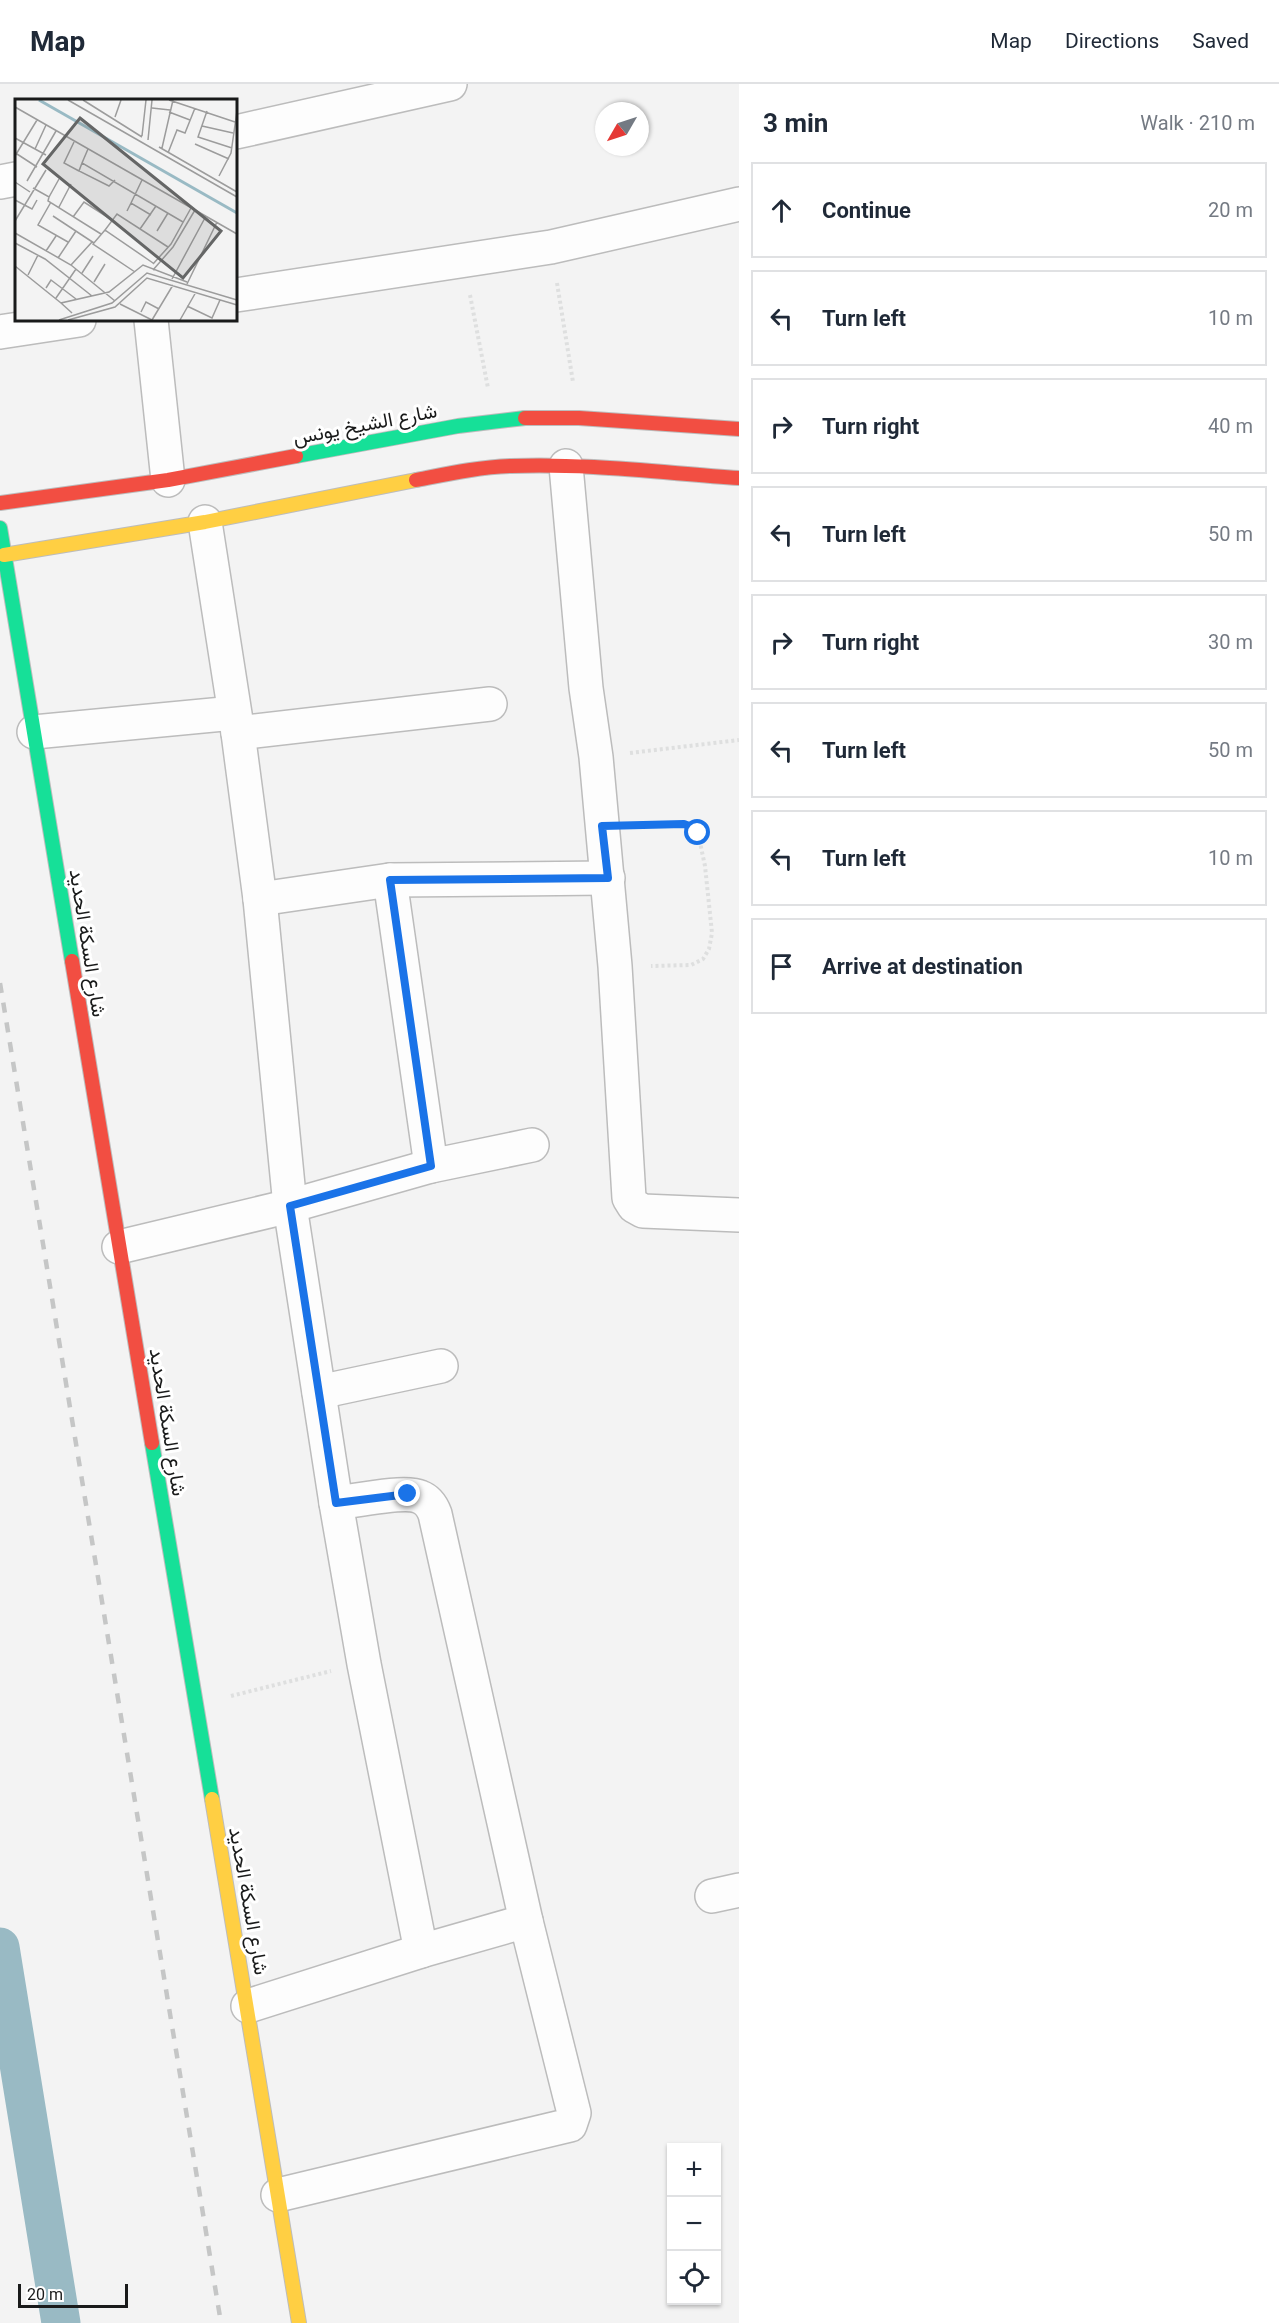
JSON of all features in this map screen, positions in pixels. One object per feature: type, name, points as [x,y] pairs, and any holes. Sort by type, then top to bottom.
[{"type":"street","points":[[237,132],[450,84]]},
{"type":"street","points":[[0,182],[15,179]]},
{"type":"street","points":[[237,296],[551,247],[739,204]]},
{"type":"street","points":[[0,332],[72,321]]},
{"type":"street","points":[[151,321],[168,480]]},
{"type":"street","name":"شارع الشيخ يونس","points":[[0,502],[168,480],[458,426],[523,418],[579,418],[739,429]]},
{"type":"street","points":[[4,555],[205,522],[455,472],[510,466],[566,466],[739,478]]},
{"type":"street","points":[[566,466],[586,688],[596,757],[608,878],[629,1198],[634,1206],[643,1211],[739,1215]]},
{"type":"street","points":[[205,522],[260,899],[290,1206],[336,1503],[364,1664],[421,1952]]},
{"type":"street","name":"شارع السكة الحديد","points":[[0,528],[299,2323]]},
{"type":"street","points":[[34,732],[236,723],[490,704]]},
{"type":"street","points":[[260,899],[390,880],[608,878]]},
{"type":"street","points":[[390,880],[431,1166]]},
{"type":"street","points":[[119,1247],[290,1206],[431,1166],[532,1144]]},
{"type":"street","points":[[319,1392],[441,1366]]},
{"type":"street","points":[[278,2195],[570,2125],[573,2113],[526,1922],[435,1514],[430,1503],[420,1496],[408,1494],[336,1503]]},
{"type":"street","points":[[248,2006],[526,1922]]},
{"type":"path","points":[[551,247],[579,418]]},
{"type":"path","points":[[464,260],[494,421]]},
{"type":"path","points":[[596,757],[739,740]]},
{"type":"path","points":[[602,826],[684,824],[692,827],[698,833],[705,866],[712,933],[709,949],[703,958],[691,965],[615,966]]},
{"type":"path","points":[[195,1704],[364,1664]]},
{"type":"waterway","points":[[0,1947],[61,2323]]},
{"type":"railway","points":[[0,983],[221,2323]]},
{"type":"traffic: fast","points":[[296,456],[458,426],[525,418]]},
{"type":"traffic: fast","points":[[0,528],[72,961]]},
{"type":"traffic: fast","points":[[152,1443],[212,1799]]},
{"type":"traffic: slow","points":[[4,555],[205,522],[416,480]]},
{"type":"traffic: slow","points":[[212,1799],[299,2323]]},
{"type":"traffic: jam","points":[[525,418],[579,418],[739,429]]},
{"type":"traffic: jam","points":[[0,503],[168,480],[296,456]]},
{"type":"traffic: jam","points":[[416,480],[487,468],[539,465],[739,478]]},
{"type":"traffic: jam","points":[[72,961],[152,1443]]},
{"type":"route","points":[[408,1494],[336,1503],[290,1206],[431,1166],[390,880],[608,878],[602,826],[684,824],[692,827],[698,833]]}]
